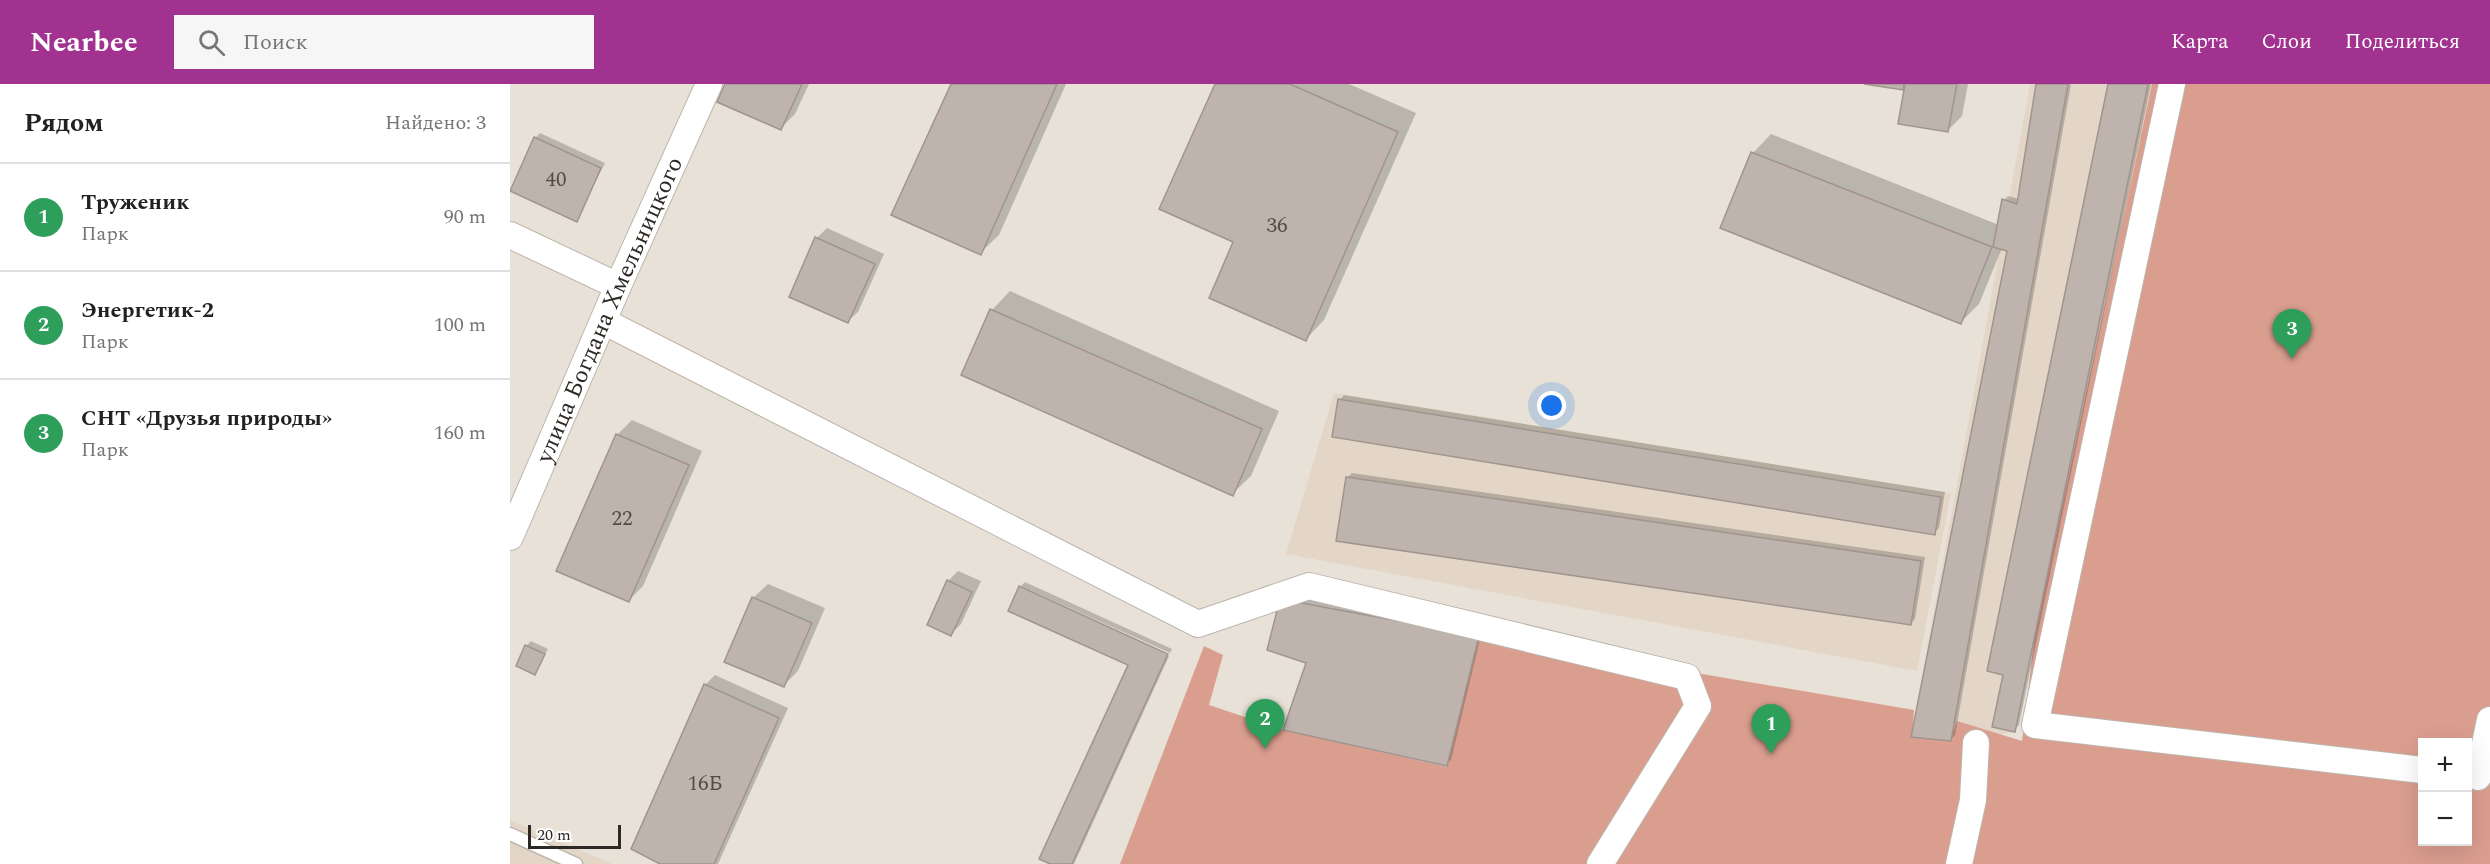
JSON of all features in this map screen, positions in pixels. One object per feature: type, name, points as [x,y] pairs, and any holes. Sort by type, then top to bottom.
[{"type":"street","name":"улица Богдана Хмельницкого","points":[[510,537],[618,286],[709,84]]},
{"type":"street","points":[[2172,84],[2035,726],[2418,771]]},
{"type":"street","points":[[510,235],[618,286]]},
{"type":"street","points":[[603,321],[1198,624],[1309,586],[1688,677],[1698,706],[1600,864]]},
{"type":"street","points":[[2479,777],[2490,720]]},
{"type":"street","points":[[1959,864],[1973,800],[1977,743]]},
{"type":"lane","points":[[510,834],[576,864]]},
{"type":"shaded area","points":[[2030,84],[2152,84],[2015,732],[1951,741],[1911,737]]},
{"type":"shaded area","points":[[2152,84],[2490,84],[2490,864],[1120,864],[1204,646],[1223,655],[1209,705],[1284,730],[1447,767],[1479,636],[1914,710],[1912,737],[1950,741],[1957,721],[2022,741],[2035,634]]},
{"type":"shaded area","points":[[1334,393],[1951,493],[1917,671],[1286,554]]},
{"type":"shaded area","points":[[510,820],[612,864],[510,864]]},
{"type":"building","points":[[725,84],[802,84],[781,130],[717,102]]},
{"type":"building","points":[[951,84],[1057,84],[981,255],[891,215]]},
{"type":"building","points":[[1215,84],[1290,84],[1398,132],[1306,341],[1209,298],[1233,242],[1159,209]]},
{"type":"building","points":[[1864,84],[1904,84],[1903,90]]},
{"type":"building","points":[[1905,84],[1957,84],[1948,132],[1898,124]]},
{"type":"building","points":[[2036,84],[2068,84],[1951,741],[1911,737],[2007,251],[1993,247],[2002,199],[2017,204]]},
{"type":"building","points":[[2108,84],[2148,84],[2015,732],[1992,727],[2003,675],[1987,671]]},
{"type":"building","points":[[534,137],[601,168],[577,222],[510,191]]},
{"type":"building","points":[[1751,152],[1992,247],[1961,324],[1720,228]]},
{"type":"building","points":[[815,237],[875,264],[848,323],[789,297]]},
{"type":"building","points":[[990,309],[1262,429],[1233,496],[961,375]]},
{"type":"building","points":[[1338,399],[1941,497],[1935,535],[1332,437]]},
{"type":"building","points":[[616,434],[689,465],[629,602],[556,571]]},
{"type":"building","points":[[1346,477],[1921,561],[1911,625],[1336,541]]},
{"type":"building","points":[[947,580],[972,592],[951,636],[927,625]]},
{"type":"building","points":[[1019,586],[1168,654],[1072,864],[1050,864],[1039,859],[1128,665],[1008,611]]},
{"type":"building","points":[[752,597],[812,623],[784,687],[724,662]]},
{"type":"building","points":[[1280,599],[1479,636],[1447,766],[1283,730],[1306,663],[1267,650]]},
{"type":"building","points":[[525,645],[545,654],[535,675],[516,666]]},
{"type":"building","points":[[704,684],[779,718],[714,864],[660,864],[631,849]]},
{"type":"place","name":"СНТ «Друзья природы»","points":[[2292,359]]},
{"type":"place","name":"Энергетик-2","points":[[1265,749]]},
{"type":"place","name":"Труженик","points":[[1771,754]]}]
